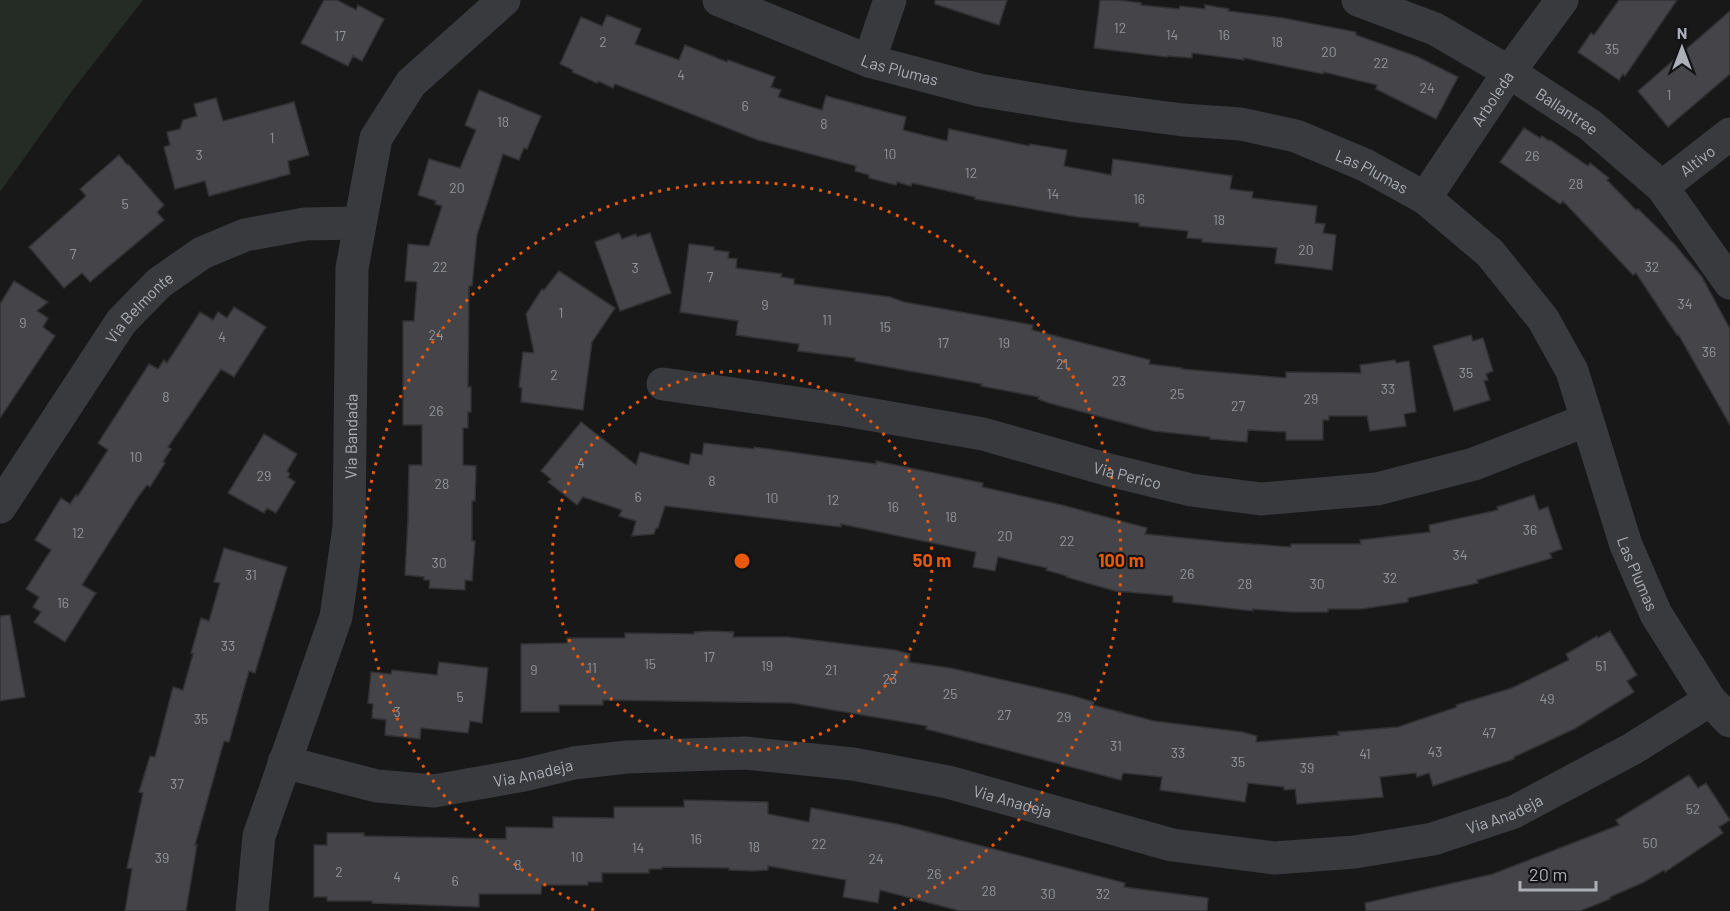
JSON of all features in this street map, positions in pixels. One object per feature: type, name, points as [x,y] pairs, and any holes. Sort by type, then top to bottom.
[{"type":"street","name":"Via Bandada","points":[[252,911],[259,836],[318,672],[338,606],[349,526],[352,268],[376,138],[411,83],[504,0]]},
{"type":"street","name":"Las Plumas","points":[[719,0],[869,62],[979,90],[1173,119],[1241,124],[1296,136],[1365,165],[1425,198],[1490,253],[1543,319],[1572,371],[1626,545],[1656,614],[1720,710]]},
{"type":"street","points":[[869,62],[890,0]]},
{"type":"street","name":"Ballantree","points":[[1358,0],[1435,29],[1509,72],[1590,125],[1662,187],[1730,283]]},
{"type":"street","name":"Arboleda","points":[[1425,198],[1509,72],[1562,0]]},
{"type":"street","name":"Altivo","points":[[1662,187],[1730,134]]},
{"type":"street","name":"Via Belmonte","points":[[0,507],[121,322],[159,283],[202,253],[245,235],[305,224],[359,224]]},
{"type":"street","name":"Via Perico","points":[[663,384],[845,410],[983,434],[1109,470],[1191,490],[1261,499],[1377,489],[1474,464],[1587,420]]},
{"type":"street","name":"Via Anadeja","points":[[284,762],[377,786],[434,791],[524,775],[574,763],[627,757],[746,753],[781,756],[853,764],[948,782],[1172,845],[1274,858],[1355,852],[1433,839],[1514,812],[1632,749],[1720,710]]},
{"type":"shaded area","points":[[0,0],[143,0],[72,91],[0,192]]},
{"type":"building","points":[[324,0],[337,0],[356,10],[358,5],[384,19],[362,61],[353,56],[348,66],[301,43]]},
{"type":"building","points":[[935,0],[1007,0],[999,25],[935,4]]},
{"type":"building","points":[[1100,0],[1119,0],[1179,9],[1180,6],[1205,9],[1205,5],[1229,9],[1228,11],[1283,18],[1356,32],[1356,35],[1418,57],[1458,77],[1436,119],[1376,89],[1377,85],[1324,72],[1323,74],[1244,58],[1244,60],[1192,53],[1192,58],[1167,57],[1094,48]]},
{"type":"building","points":[[1619,0],[1677,0],[1625,76],[1623,74],[1619,80],[1578,52],[1591,33],[1594,35]]},
{"type":"building","points":[[1730,11],[1730,74],[1668,127],[1638,91]]},
{"type":"building","points":[[607,15],[641,29],[635,44],[679,60],[685,45],[727,62],[728,60],[775,77],[771,87],[781,90],[778,97],[822,110],[826,96],[906,117],[903,130],[947,141],[949,129],[1029,146],[1030,144],[1067,150],[1064,166],[1111,175],[1113,159],[1232,176],[1230,189],[1253,192],[1252,198],[1317,206],[1315,223],[1325,224],[1323,233],[1336,235],[1332,270],[1275,263],[1277,248],[1202,242],[1202,239],[1187,238],[1188,231],[1078,217],[975,199],[975,197],[912,183],[911,186],[897,182],[896,185],[869,178],[869,175],[855,171],[856,166],[758,140],[615,84],[613,88],[598,81],[597,83],[560,64],[581,17],[602,26]]},
{"type":"building","points":[[479,90],[541,116],[527,149],[524,148],[519,160],[503,154],[477,235],[472,286],[469,286],[468,387],[471,387],[471,412],[468,412],[468,428],[463,428],[463,465],[476,466],[475,501],[472,501],[472,541],[475,541],[472,581],[465,580],[465,590],[429,588],[430,580],[405,575],[409,465],[422,465],[422,425],[403,425],[403,321],[414,321],[417,282],[405,281],[408,244],[429,246],[442,206],[435,204],[436,201],[418,195],[429,159],[460,168],[476,130],[465,125]]},
{"type":"building","points":[[216,98],[223,121],[294,102],[309,155],[288,161],[290,174],[209,196],[205,181],[175,189],[164,147],[170,145],[167,132],[180,129],[183,120],[197,116],[194,104]]},
{"type":"building","points":[[1524,128],[1540,138],[1542,136],[1550,140],[1588,166],[1590,163],[1609,178],[1607,180],[1675,245],[1702,277],[1730,329],[1730,425],[1678,334],[1636,273],[1633,275],[1563,201],[1560,204],[1500,162]]},
{"type":"building","points":[[119,155],[164,205],[157,212],[164,220],[90,282],[82,273],[64,288],[29,247],[86,196],[80,189]]},
{"type":"building","points":[[619,233],[622,239],[636,234],[637,237],[650,233],[671,293],[620,311],[595,242]]},
{"type":"building","points":[[689,244],[714,247],[714,250],[729,252],[728,258],[737,259],[736,268],[782,274],[781,277],[794,279],[794,284],[890,297],[904,302],[1033,325],[1032,330],[1150,360],[1149,364],[1286,378],[1286,372],[1361,373],[1360,365],[1395,360],[1396,363],[1409,361],[1416,412],[1404,414],[1406,426],[1370,431],[1367,416],[1329,416],[1329,420],[1323,420],[1323,440],[1286,440],[1286,432],[1248,430],[1247,442],[1210,439],[1210,437],[1154,431],[1049,403],[1038,399],[1039,397],[981,386],[982,384],[855,361],[855,358],[798,351],[799,344],[736,335],[738,321],[680,312]]},
{"type":"building","points":[[559,271],[615,308],[592,342],[583,410],[521,402],[522,388],[519,387],[523,352],[534,353],[526,314],[542,289],[544,290]]},
{"type":"building","points":[[14,281],[48,302],[37,311],[48,318],[43,327],[55,336],[0,418],[0,304]]},
{"type":"building","points":[[234,307],[266,327],[234,377],[221,369],[168,447],[171,449],[163,462],[165,463],[150,487],[147,485],[138,497],[82,585],[96,593],[65,642],[34,622],[41,612],[33,607],[39,597],[26,589],[51,550],[35,540],[61,498],[70,504],[76,495],[78,496],[108,450],[98,443],[149,364],[158,369],[164,360],[167,363],[200,312],[213,320],[218,312],[227,318]]},
{"type":"building","points":[[1471,335],[1473,341],[1483,338],[1493,371],[1486,374],[1488,380],[1484,381],[1490,400],[1454,411],[1433,346]]},
{"type":"building","points":[[581,422],[636,465],[640,452],[689,465],[691,453],[702,455],[704,443],[754,449],[754,447],[876,464],[876,461],[983,483],[982,487],[1062,505],[1147,528],[1145,534],[1224,542],[1291,547],[1291,544],[1361,544],[1360,540],[1430,532],[1429,525],[1498,510],[1497,507],[1534,495],[1539,510],[1548,507],[1562,549],[1550,553],[1552,558],[1477,580],[1478,583],[1408,598],[1408,602],[1361,609],[1328,609],[1328,612],[1291,612],[1253,609],[1253,611],[1173,602],[1173,596],[1115,591],[1066,577],[1046,570],[1047,568],[998,557],[995,571],[973,567],[976,552],[841,524],[841,527],[665,506],[654,534],[632,536],[636,521],[619,516],[622,510],[583,497],[577,505],[548,482],[551,479],[541,471]]},
{"type":"building","points":[[264,434],[297,454],[287,471],[290,474],[288,477],[295,482],[276,513],[267,508],[264,513],[228,493]]},
{"type":"building","points":[[224,548],[287,567],[255,673],[249,671],[229,742],[224,741],[195,845],[197,845],[186,911],[125,911],[132,869],[127,868],[143,793],[139,792],[150,756],[155,757],[173,687],[183,690],[201,618],[209,621],[220,583],[214,582]]},
{"type":"building","points":[[10,615],[25,697],[0,701],[0,616]]},
{"type":"building","points":[[1610,631],[1637,675],[1627,681],[1634,692],[1576,728],[1514,759],[1433,786],[1429,773],[1417,777],[1416,773],[1380,777],[1383,797],[1297,804],[1295,789],[1284,790],[1284,787],[1248,783],[1245,802],[1160,790],[1162,777],[1123,773],[1121,780],[926,729],[927,726],[792,703],[603,700],[603,705],[559,705],[559,712],[521,712],[521,644],[567,643],[567,638],[625,638],[625,633],[694,634],[694,632],[734,632],[733,637],[788,637],[895,650],[910,654],[909,662],[950,668],[1070,695],[1094,702],[1093,705],[1154,721],[1242,732],[1257,736],[1256,742],[1398,727],[1457,707],[1456,705],[1512,688],[1569,660],[1566,654]]},
{"type":"building","points":[[439,662],[488,668],[482,723],[470,721],[468,733],[421,728],[420,739],[385,735],[386,720],[372,718],[373,704],[368,703],[371,672],[391,674],[392,670],[437,675]]},
{"type":"building","points":[[1689,775],[1698,788],[1706,783],[1730,820],[1719,827],[1723,833],[1665,872],[1664,870],[1610,899],[1580,911],[1366,911],[1365,903],[1493,874],[1619,825],[1616,820]]},
{"type":"building","points":[[684,800],[768,802],[768,814],[809,822],[811,808],[897,824],[1125,883],[1124,887],[1208,898],[1207,911],[960,911],[880,890],[878,903],[843,897],[846,880],[768,866],[768,870],[753,871],[729,870],[729,868],[662,867],[662,869],[649,869],[649,873],[602,873],[602,882],[588,882],[588,885],[542,885],[541,894],[479,894],[479,907],[327,901],[327,897],[314,897],[314,845],[327,845],[327,833],[506,839],[506,827],[553,828],[553,817],[614,818],[614,807],[684,807]]}]
